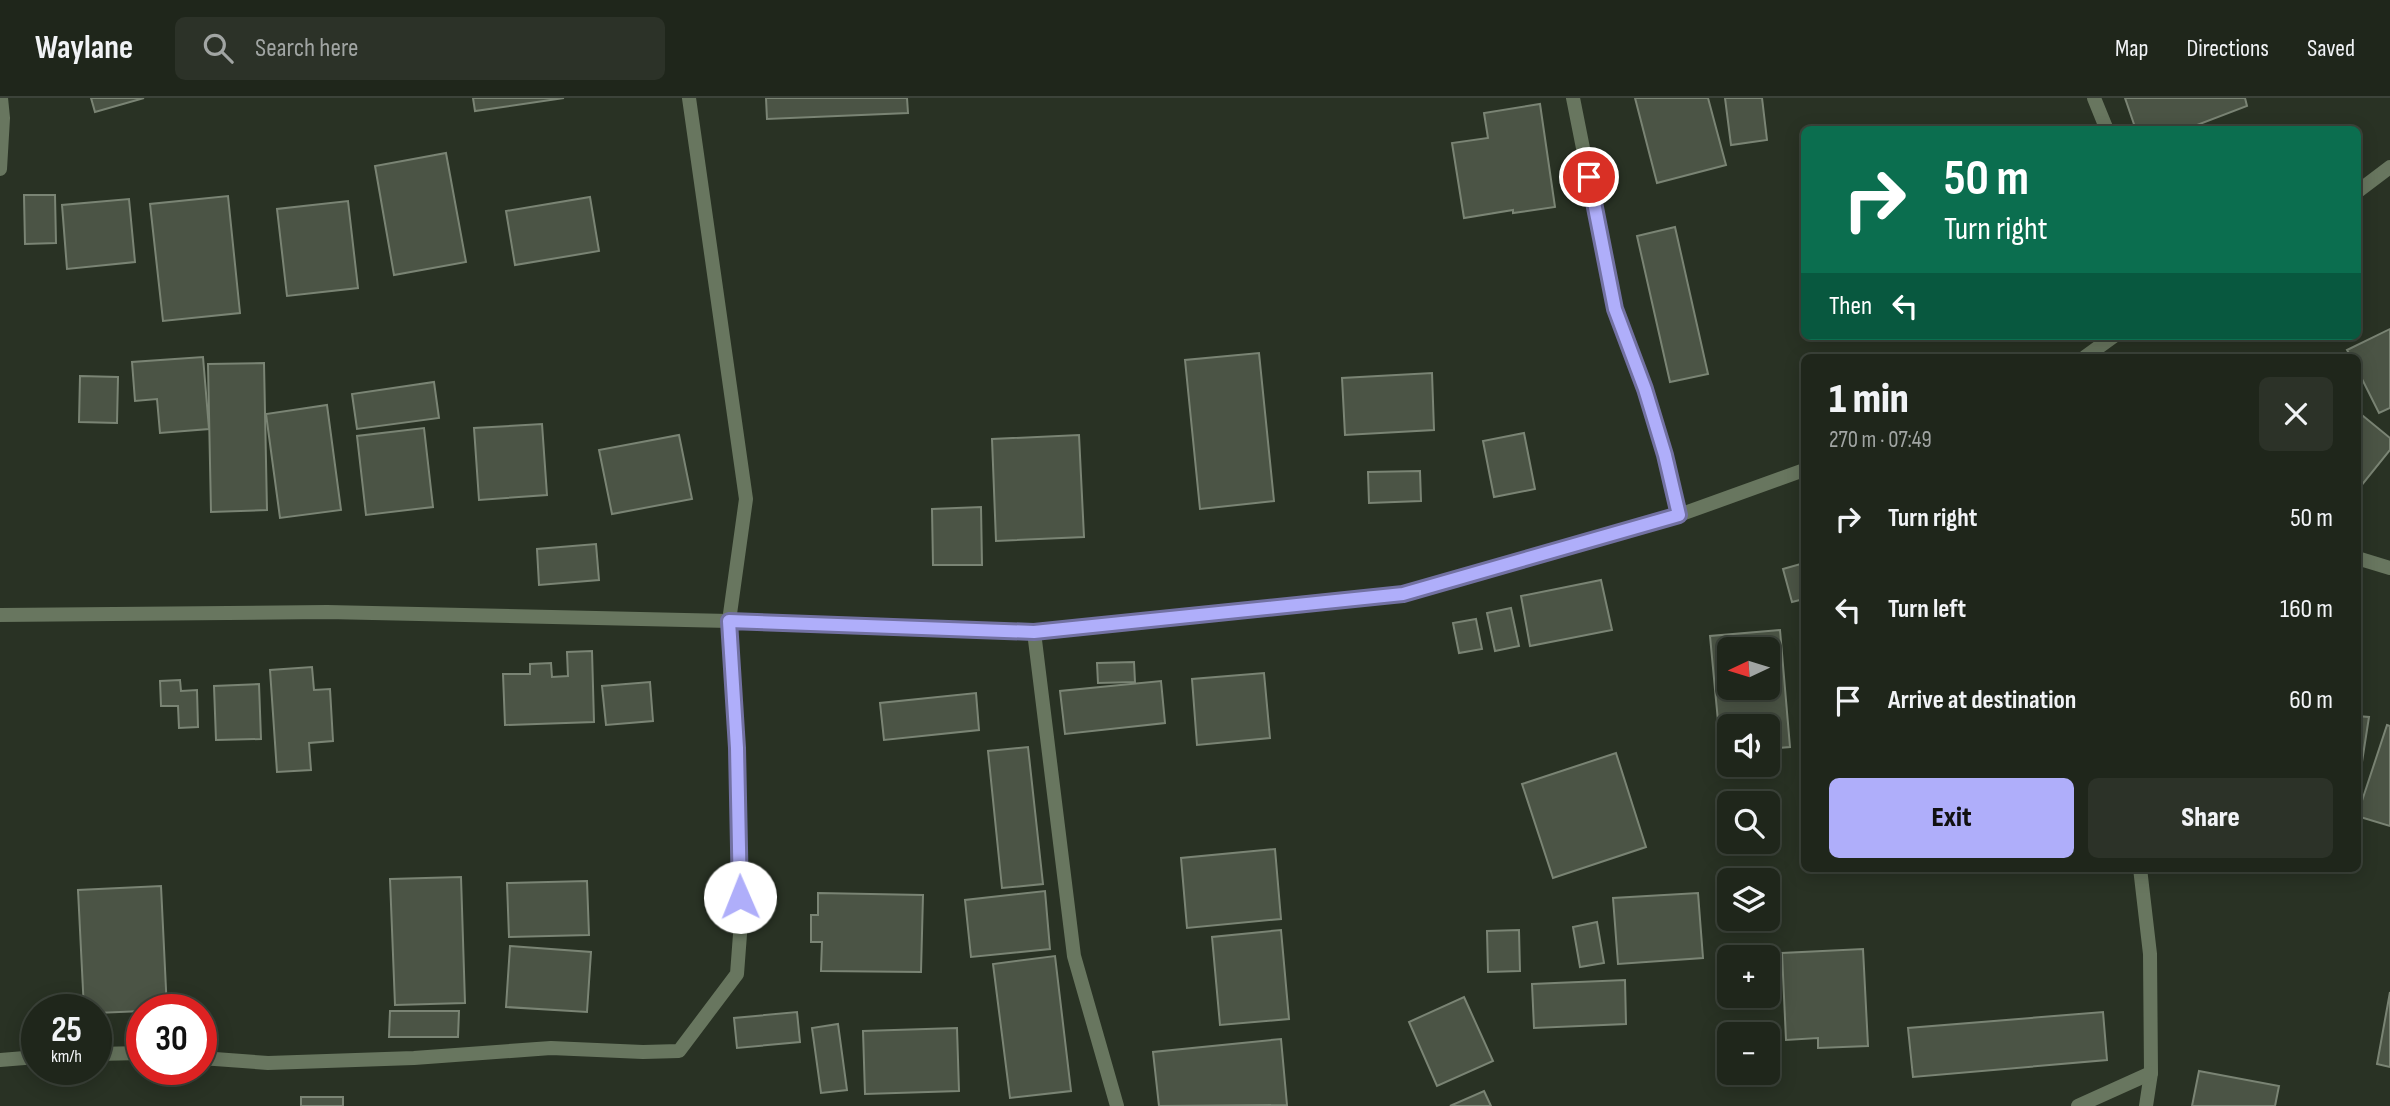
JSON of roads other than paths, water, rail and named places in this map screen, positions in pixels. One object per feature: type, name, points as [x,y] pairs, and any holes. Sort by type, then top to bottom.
[{"type":"street","points":[[0,169],[3,118],[1,98]]},
{"type":"street","points":[[217,1059],[268,1063],[414,1058],[551,1048],[680,1051],[737,974],[741,921],[737,748],[729,621],[746,499],[689,98]]},
{"type":"street","points":[[1573,98],[1615,309],[1638,367],[1665,455],[1679,515]]},
{"type":"street","points":[[2094,98],[2105,126]]},
{"type":"street","points":[[2361,189],[2390,167]]},
{"type":"street","points":[[2089,354],[2108,340]]},
{"type":"street","points":[[0,615],[327,612],[729,621],[1034,632],[1403,594],[1679,515],[1801,471]]},
{"type":"street","points":[[2361,559],[2390,568]]},
{"type":"street","points":[[1034,632],[1074,956],[1117,1106]]},
{"type":"street","points":[[2140,872],[2150,954],[2151,1073],[2146,1106]]},
{"type":"street","points":[[0,1060],[21,1058]]},
{"type":"street","points":[[2078,1106],[2151,1073]]}]
